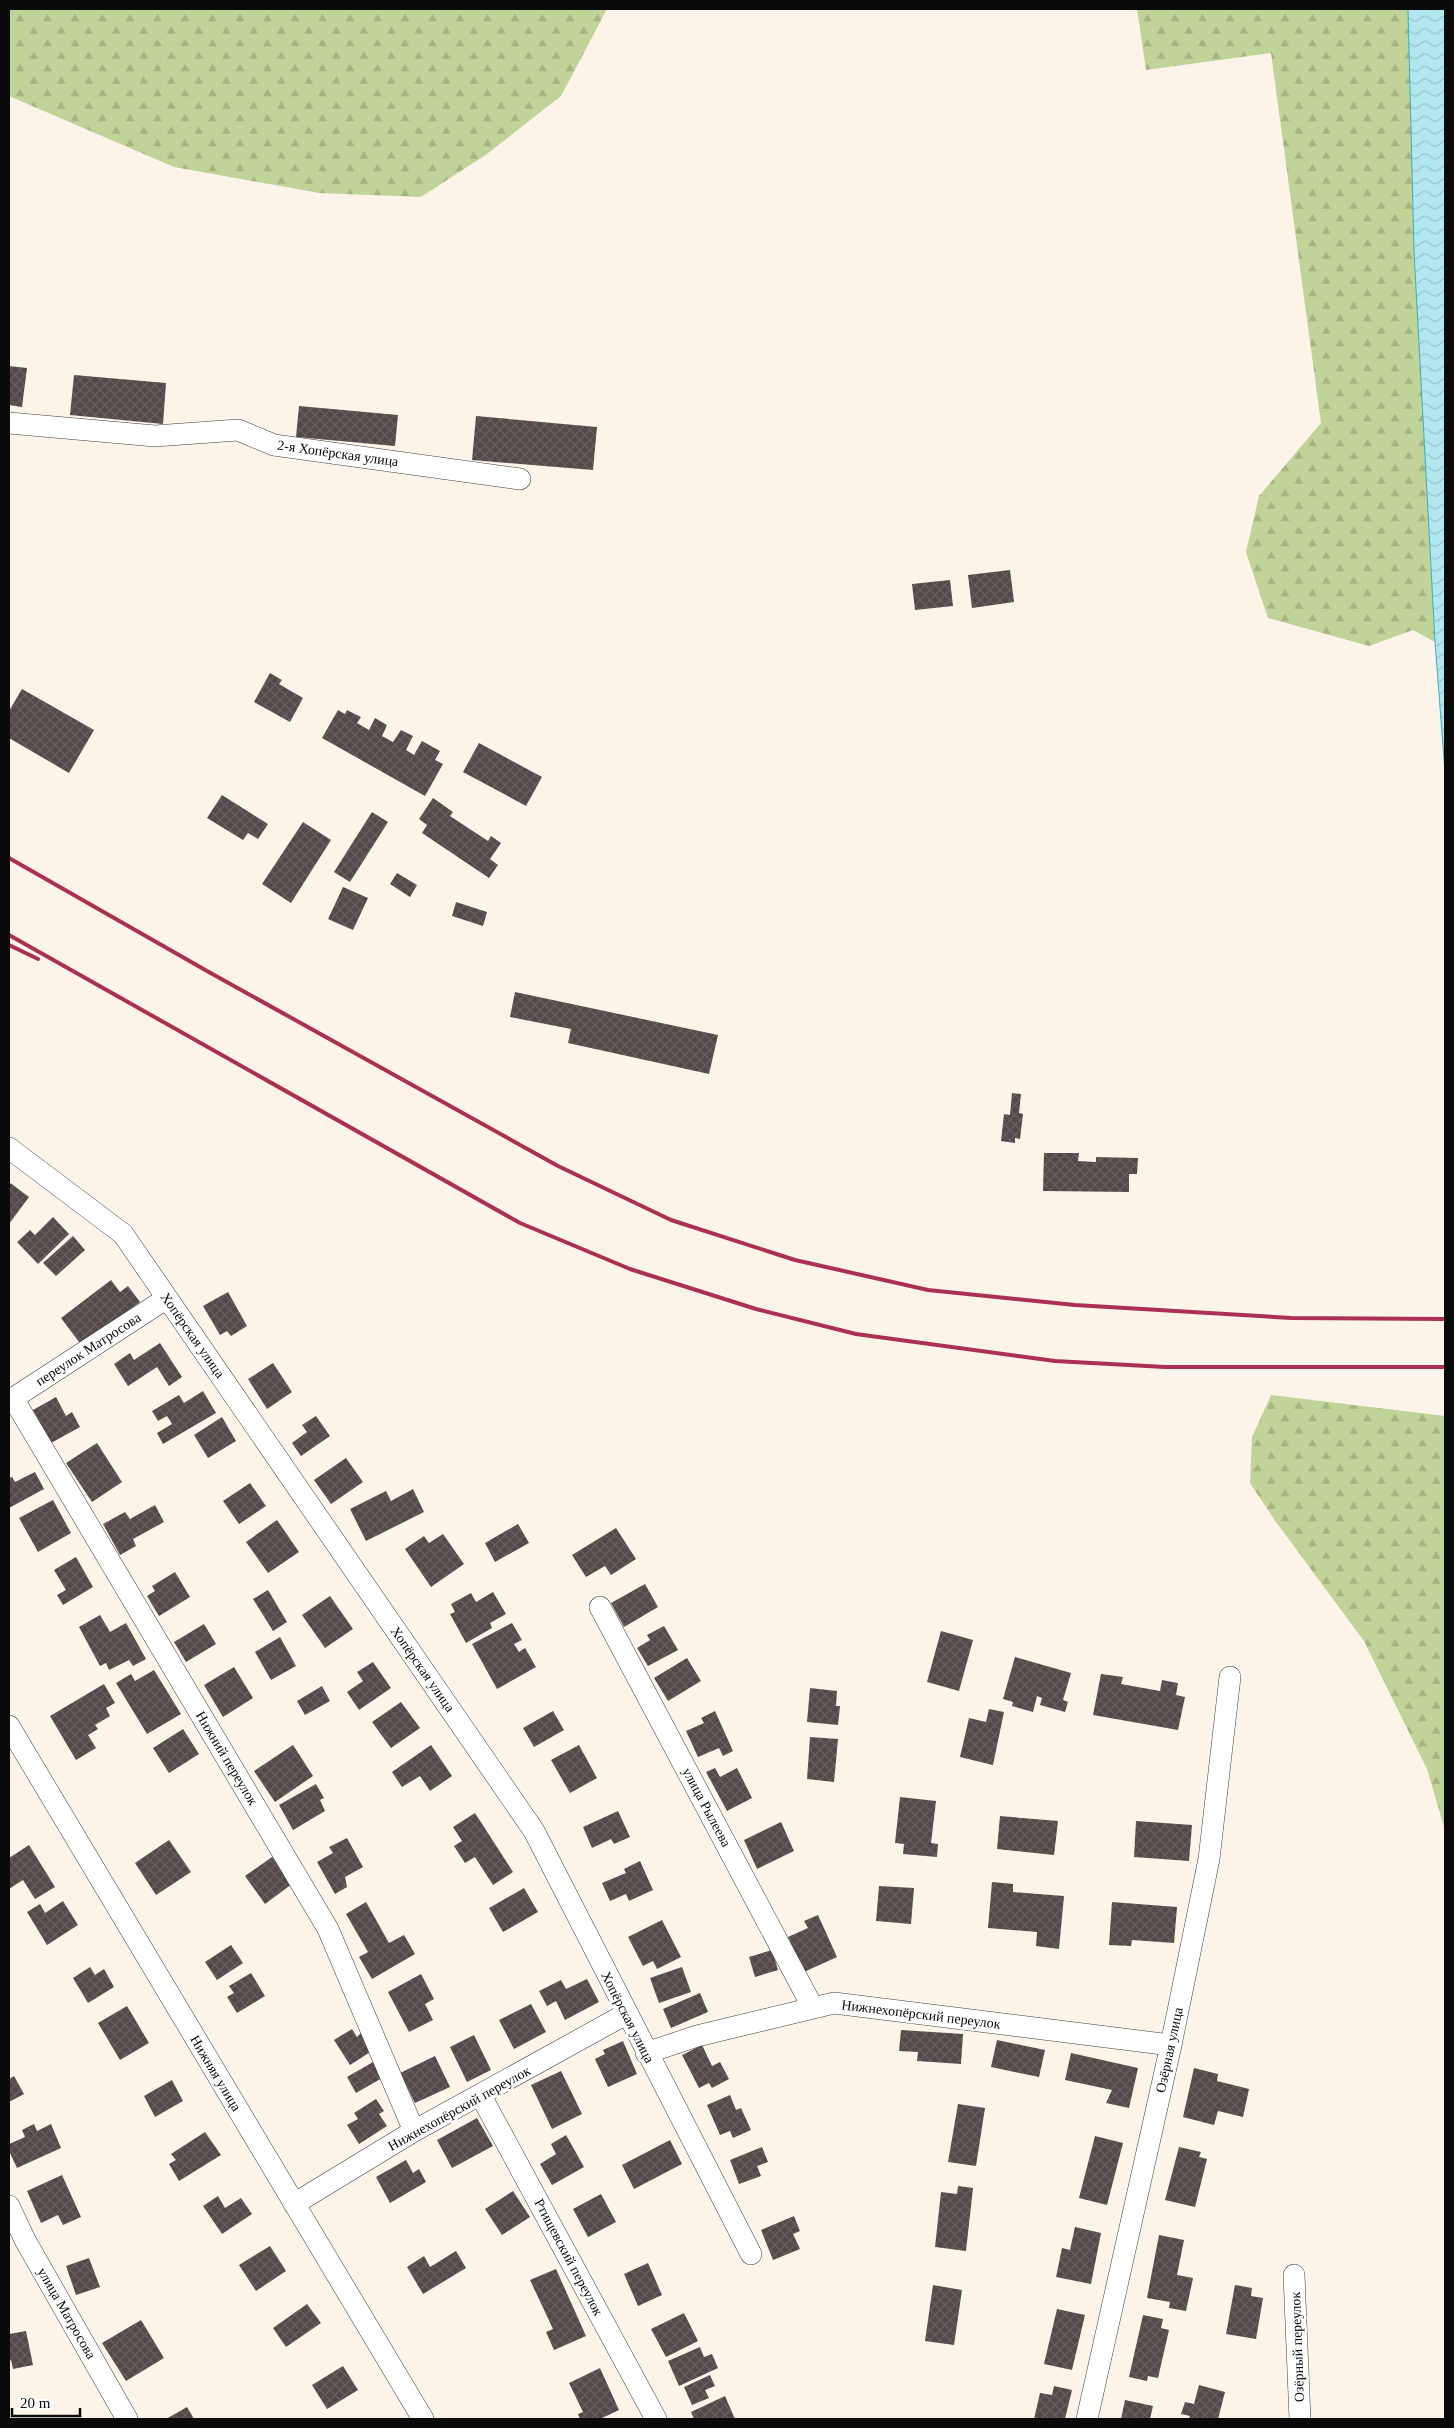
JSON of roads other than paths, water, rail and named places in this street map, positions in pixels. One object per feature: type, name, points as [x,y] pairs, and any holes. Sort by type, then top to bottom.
[{"type":"street","name":"2-я Хопёрская улица","points":[[9,423],[155,436],[238,430],[274,445],[520,478]]},
{"type":"street","name":"Хопёрская улица","points":[[9,1148],[123,1234],[534,1831],[646,2053],[751,2254]]},
{"type":"street","name":"переулок Матросова","points":[[11,1399],[167,1298]]},
{"type":"street","name":"Нижний переулок","points":[[11,1399],[328,1929],[414,2132]]},
{"type":"street","name":"улица Рылеева","points":[[600,1607],[813,2008]]},
{"type":"street","name":"Озёрная улица","points":[[1087,2419],[1171,2045],[1209,1860],[1230,1677]]},
{"type":"street","name":"Нижняя улица","points":[[9,1726],[423,2419]]},
{"type":"street","name":"Нижнехопёрский переулок","points":[[646,2053],[696,2036],[834,2003],[1171,2045]]},
{"type":"street","name":"Нижнехопёрский переулок","points":[[294,2204],[414,2132],[626,2014]]},
{"type":"street","name":"Ртищевский переулок","points":[[481,2096],[656,2419]]},
{"type":"street","name":"улица Матросова","points":[[9,2206],[25,2240],[127,2419]]},
{"type":"street","name":"Озёрный переулок","points":[[1294,2275],[1300,2419]]},
{"type":"water","points":[[1408,9],[1445,9],[1445,772],[1435,642],[1414,251]]},
{"type":"railway","points":[[9,858],[207,971],[558,1166],[671,1220],[795,1260],[928,1290],[1075,1305],[1291,1318],[1445,1319]]},
{"type":"railway","points":[[9,935],[520,1223],[630,1269],[756,1309],[856,1334],[1055,1361],[1165,1367],[1445,1367]]},
{"type":"railway","points":[[9,945],[38,959]]}]
